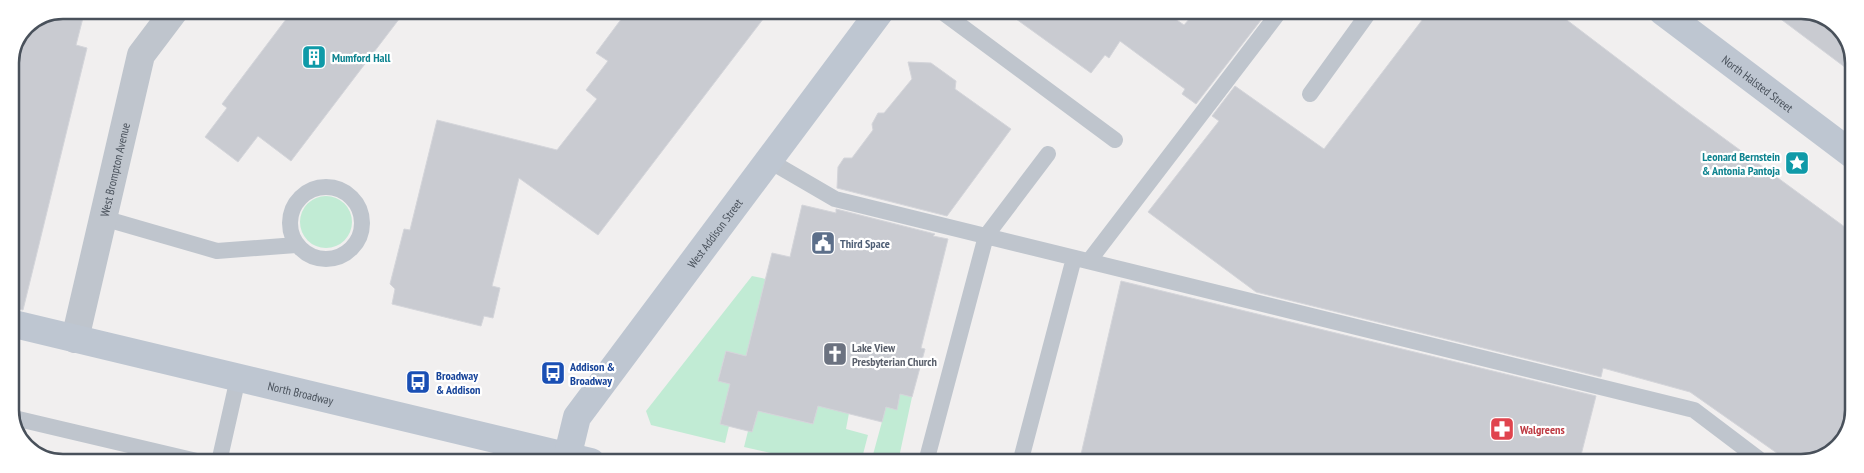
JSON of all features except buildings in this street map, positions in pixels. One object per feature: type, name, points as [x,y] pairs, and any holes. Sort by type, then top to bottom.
[{"type":"main road","name":"West Addison Street","points":[[575,454],[577,417],[874,19]]},
{"type":"main road","name":"North Halsted Street","points":[[1673,19],[1845,149]]},
{"type":"main road","name":"North Broadway","points":[[19,325],[550,454]]},
{"type":"street","name":"West Brompton Avenue","points":[[75,339],[141,55],[168,19]]},
{"type":"lane","points":[[953,19],[1115,140]]},
{"type":"lane","points":[[1022,454],[1081,260],[1274,19]]},
{"type":"lane","points":[[1310,94],[1364,19]]},
{"type":"lane","points":[[928,454],[986,236],[1048,154]]},
{"type":"lane","points":[[768,160],[835,199],[1694,410],[1752,454]]},
{"type":"lane","points":[[103,218],[217,251],[296,245],[309,256],[326,260],[337,258],[347,253],[355,245],[361,233],[363,221],[360,209],[344,191],[332,187],[320,187],[308,191],[298,199],[292,209],[289,222],[290,234],[296,245]]},
{"type":"lane","points":[[221,454],[238,378]]},
{"type":"lane","points":[[20,419],[167,454]]},
{"type":"green space","points":[[321,196],[331,196],[340,200],[348,208],[352,222],[348,236],[340,244],[331,248],[321,248],[312,244],[304,236],[300,227],[300,217],[304,208],[312,200]]},
{"type":"green space","points":[[752,276],[766,279],[746,356],[726,351],[718,380],[731,384],[720,424],[729,426],[725,443],[651,425],[646,411]]},
{"type":"green space","points":[[822,390],[849,413],[846,429],[868,435],[863,454],[775,454],[744,447],[748,431],[752,432],[758,411],[813,424]]},
{"type":"green space","points":[[900,394],[912,397],[900,454],[873,454],[886,407],[896,409]]},
{"type":"place","name":"Mumford Hall","points":[[314,57]]},
{"type":"place","name":"Leonard Bernstein & Antonia Pantoja","points":[[1797,163]]},
{"type":"place","name":"Third Space","points":[[823,243]]},
{"type":"place","name":"Lake View Presbyterian Church","points":[[835,354]]},
{"type":"place","name":"Addison & Broadway","points":[[553,373]]},
{"type":"place","name":"Broadway & Addison","points":[[418,382]]},
{"type":"place","name":"Walgreens","points":[[1502,429]]}]
